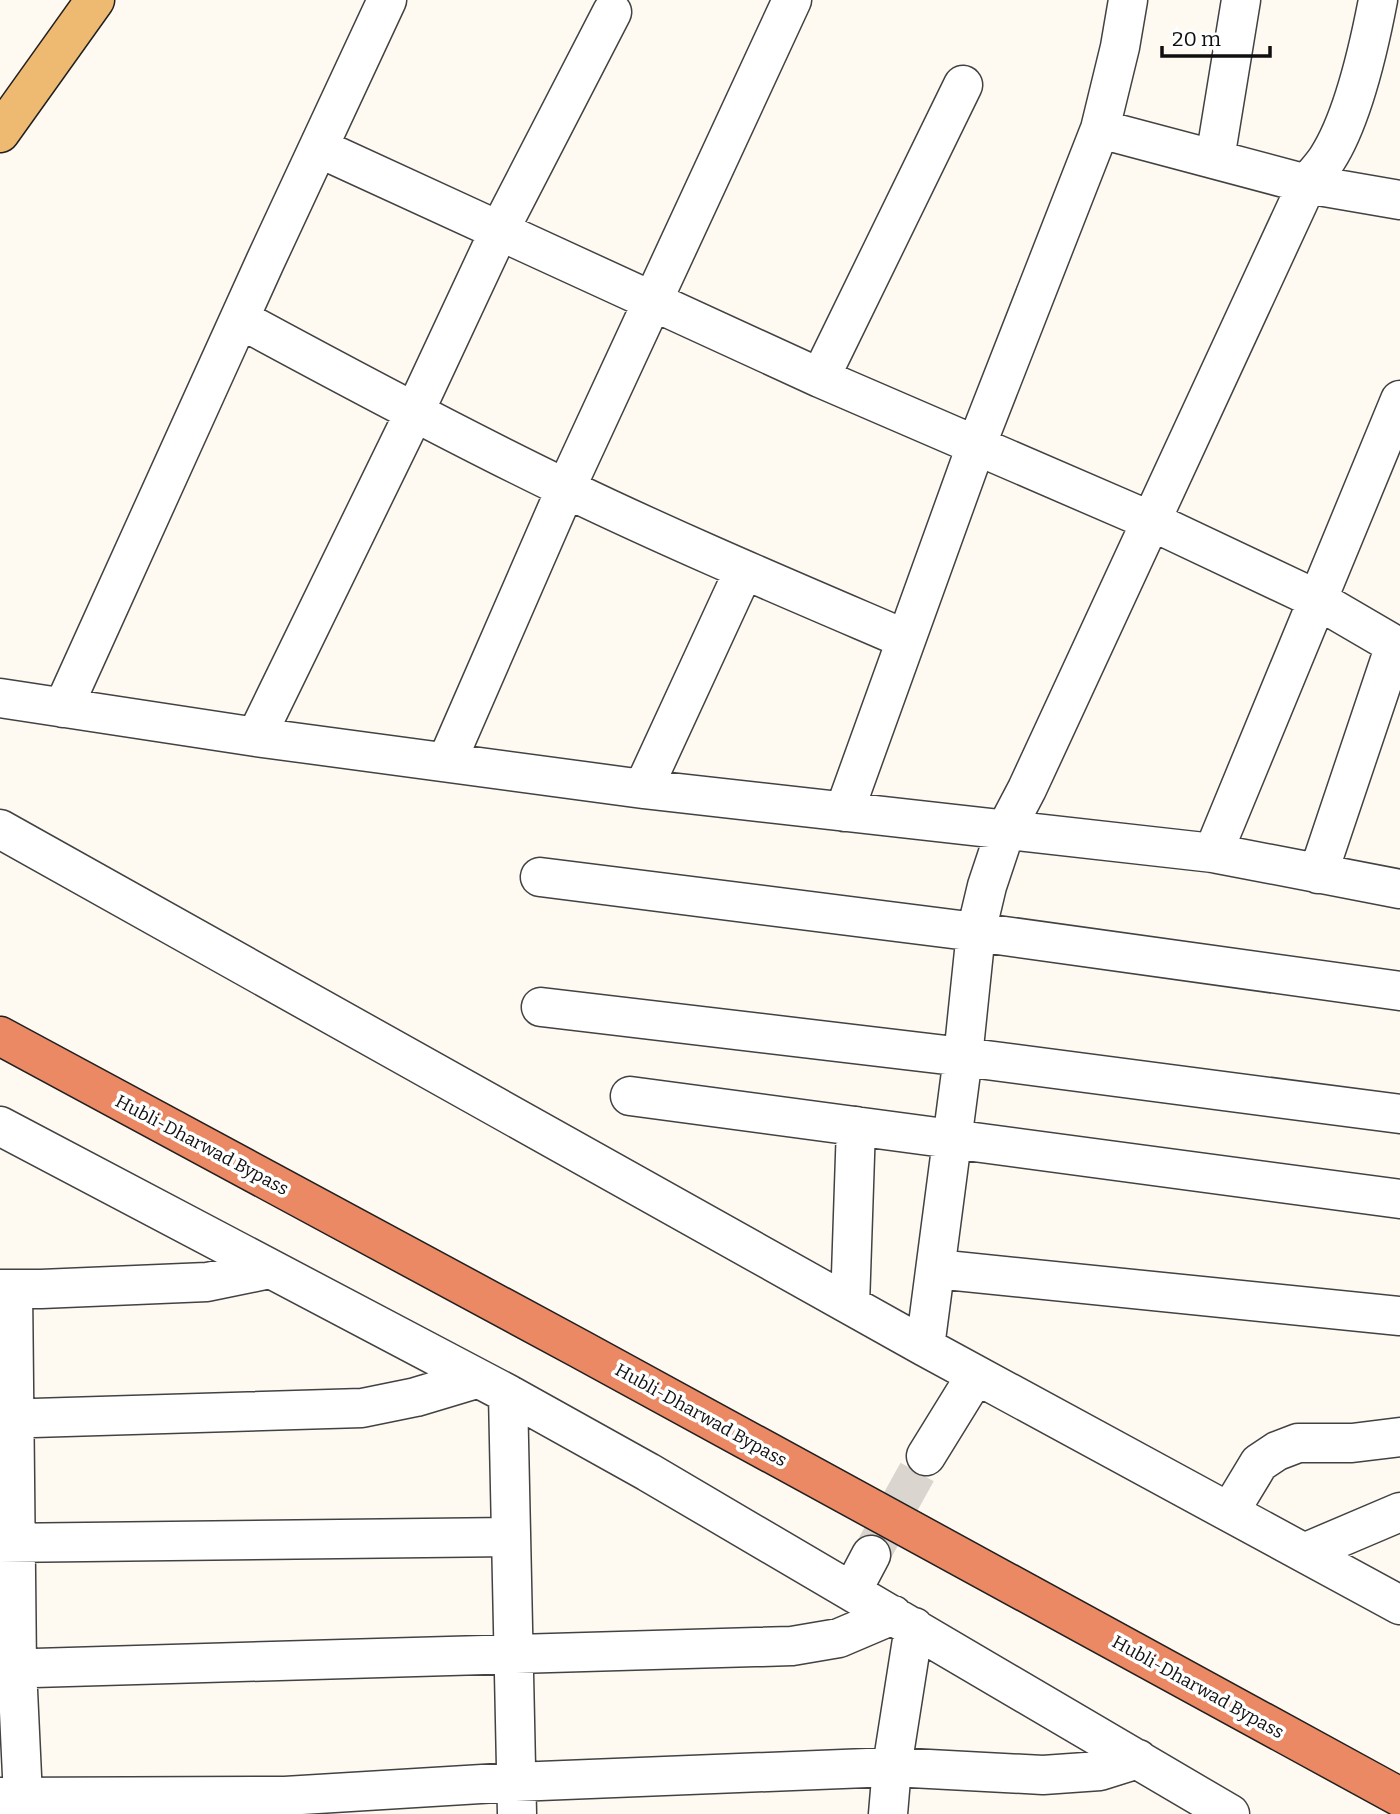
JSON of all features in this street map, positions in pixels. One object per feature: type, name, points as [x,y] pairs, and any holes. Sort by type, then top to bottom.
[{"type":"highway","name":"Hubli-Dharwad Bypass","points":[[0,1036],[1400,1797]]},
{"type":"main road","points":[[0,133],[95,0]]},
{"type":"street","points":[[63,708],[387,0]]},
{"type":"street","points":[[447,761],[566,488],[792,0]]},
{"type":"street","points":[[844,812],[976,446],[1100,129],[1120,47],[1128,0]]},
{"type":"street","points":[[1215,159],[1241,0]]},
{"type":"street","points":[[925,1347],[963,1057],[976,932],[987,886],[1006,829],[1307,184],[1327,159],[1342,130],[1356,89],[1378,0]]},
{"type":"street","points":[[256,737],[414,413],[500,229],[612,12]]},
{"type":"street","points":[[820,378],[963,85]]},
{"type":"street","points":[[1100,129],[1307,184],[1400,200]]},
{"type":"street","points":[[319,148],[820,378],[1151,521],[1316,599],[1397,646],[1318,874]]},
{"type":"street","points":[[240,319],[414,413],[566,488],[744,570],[905,639]]},
{"type":"street","points":[[1213,853],[1400,400]]},
{"type":"street","points":[[643,789],[744,570]]},
{"type":"street","points":[[0,698],[256,737],[643,789],[1213,853],[1400,889]]},
{"type":"street","points":[[0,829],[925,1347],[1400,1605]]},
{"type":"street","points":[[540,877],[976,932],[1400,991]]},
{"type":"street","points":[[541,1007],[963,1057],[1400,1114]]},
{"type":"street","points":[[630,1096],[1400,1199]]},
{"type":"street","points":[[0,1126],[492,1386],[852,1591],[1138,1759],[1205,1809]]},
{"type":"street","points":[[850,1305],[856,1126]]},
{"type":"street","points":[[0,1149],[41,1148]]},
{"type":"street","points":[[270,1269],[207,1282],[7,1289],[11,1797],[516,1798],[892,1767],[1043,1775],[1100,1771],[1138,1759]]},
{"type":"street","points":[[936,1269],[1400,1316]]},
{"type":"street","points":[[926,1456],[976,1375]]},
{"type":"street","points":[[7,1419],[362,1408],[492,1386]]},
{"type":"street","points":[[492,1386],[510,1537],[516,1798]]},
{"type":"street","points":[[1230,1511],[1259,1463],[1277,1451],[1298,1443],[1352,1443],[1400,1437]]},
{"type":"street","points":[[1306,1552],[1400,1512]]},
{"type":"street","points":[[8,1544],[510,1537]]},
{"type":"street","points":[[852,1591],[871,1555]]},
{"type":"street","points":[[9,1669],[792,1646],[839,1638],[903,1621]]},
{"type":"street","points":[[888,1814],[903,1621]]},
{"type":"tunnel","points":[[871,1555],[926,1456]]}]
